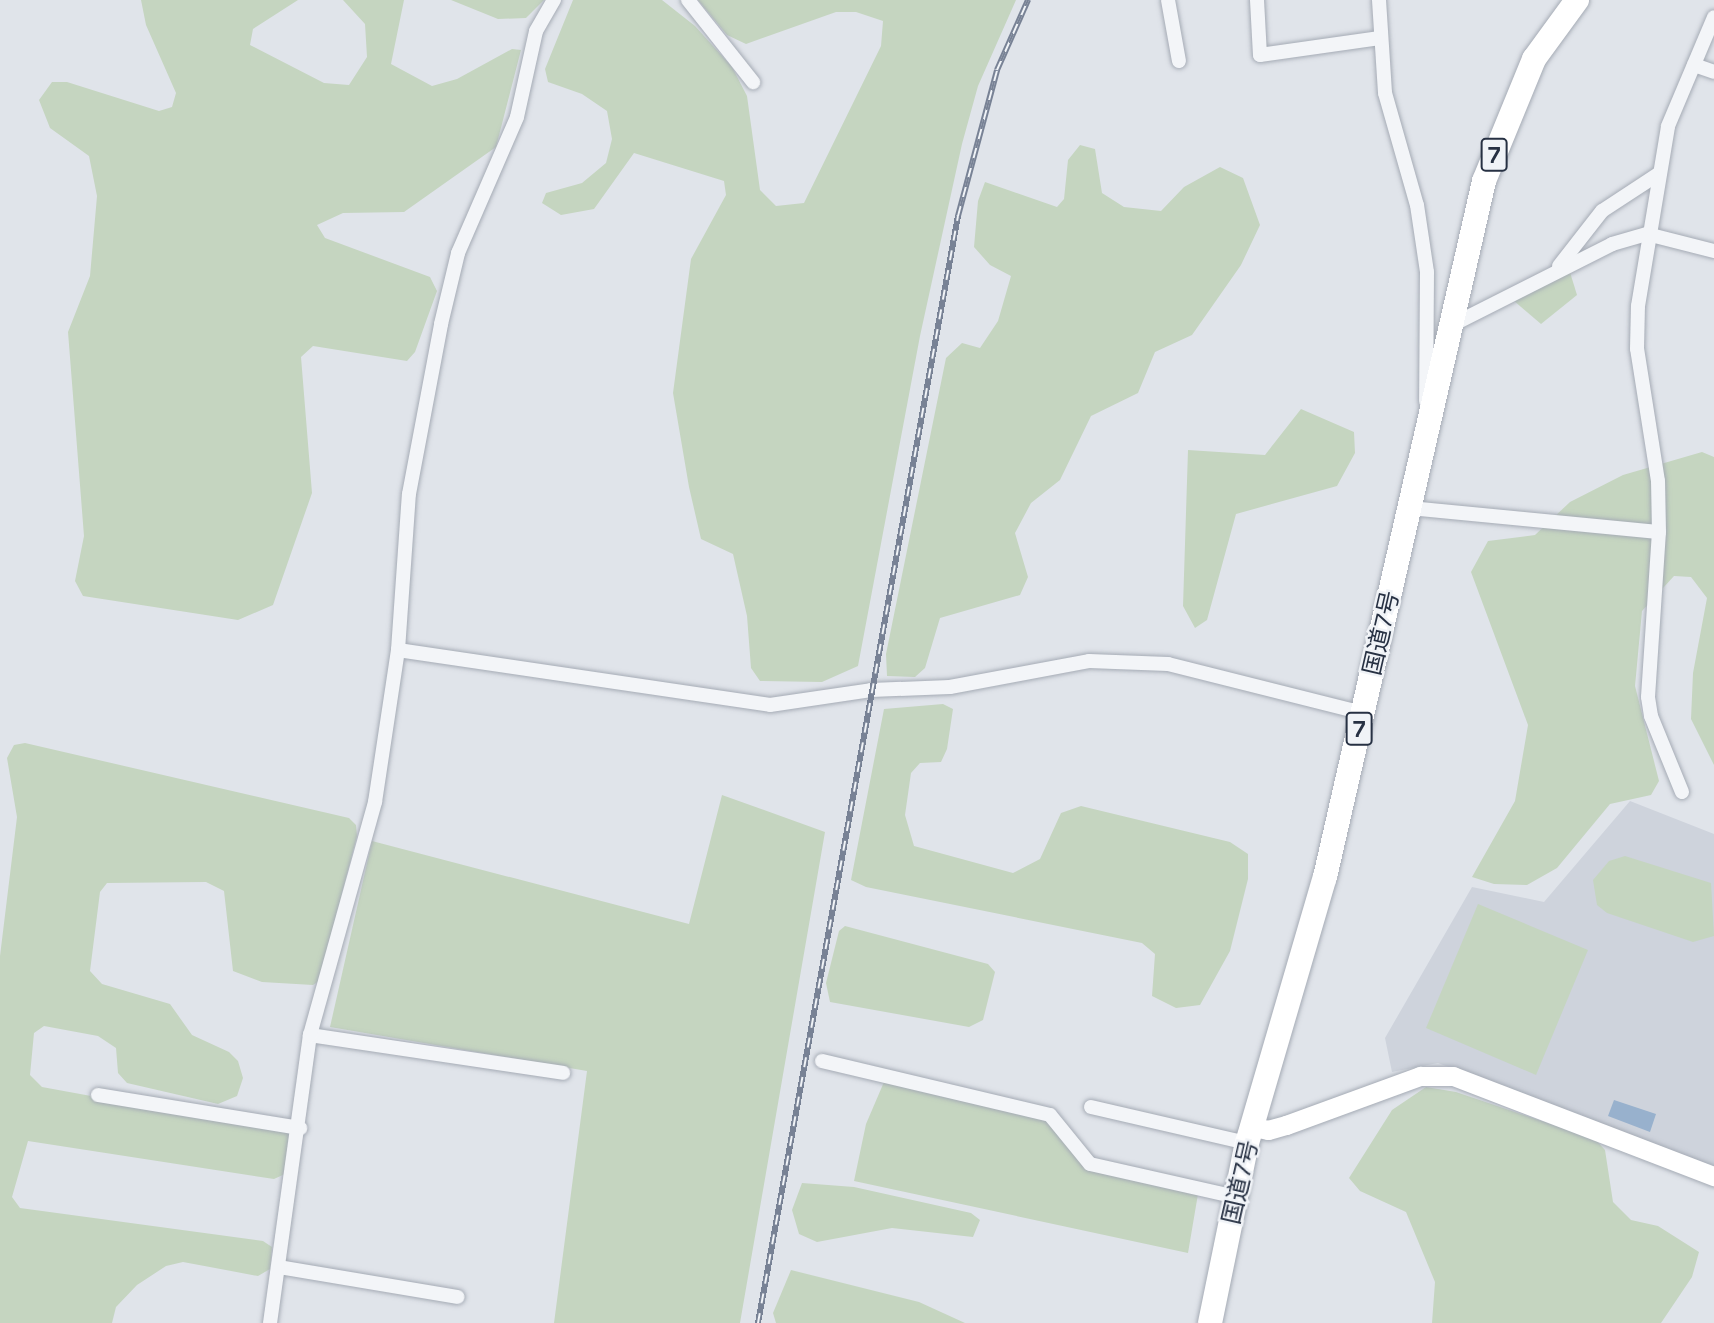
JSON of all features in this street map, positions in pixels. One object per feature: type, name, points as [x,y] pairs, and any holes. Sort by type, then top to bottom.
[{"type":"highway","name":"国道7号","points":[[1210,1323],[1250,1135],[1325,877],[1409,508],[1427,416],[1484,181],[1511,108],[1534,59],[1577,0]]},
{"type":"street","points":[[270,1323],[300,1128],[310,1035],[375,802],[398,650],[409,494],[452,271],[517,117],[536,32],[554,0]]},
{"type":"street","points":[[688,0],[753,82]]},
{"type":"street","points":[[1168,0],[1179,61]]},
{"type":"street","points":[[1257,0],[1260,55],[1380,38]]},
{"type":"street","points":[[1379,0],[1385,93],[1417,205],[1427,272],[1427,416]]},
{"type":"street","points":[[1682,792],[1651,716],[1648,697],[1659,532],[1658,481],[1637,349],[1647,234],[1657,209],[1668,127],[1714,17]]},
{"type":"street","points":[[1694,65],[1714,72]]},
{"type":"street","points":[[1556,269],[1602,211],[1660,173]]},
{"type":"street","points":[[1449,327],[1556,269],[1612,244],[1647,234],[1714,251]]},
{"type":"street","points":[[1409,508],[1659,532]]},
{"type":"street","points":[[398,650],[770,705],[871,690],[950,687],[1089,661],[1168,664],[1363,713]]},
{"type":"street","points":[[310,1035],[563,1073]]},
{"type":"street","points":[[822,1061],[1050,1115],[1090,1164],[1236,1197]]},
{"type":"street","points":[[1091,1107],[1250,1135],[1286,1125],[1420,1076],[1453,1076],[1714,1176]]},
{"type":"street","points":[[98,1095],[300,1128]]},
{"type":"street","points":[[279,1267],[458,1297]]},
{"type":"shaded area","points":[[1630,801],[1714,834],[1714,1167],[1438,1063],[1392,1072],[1385,1038],[1472,887],[1544,902]]},
{"type":"green space","points":[[141,0],[298,0],[253,29],[250,45],[324,83],[349,85],[367,57],[365,24],[343,0],[404,0],[391,64],[432,86],[457,79],[512,49],[521,50],[496,147],[404,212],[343,213],[317,225],[325,238],[430,277],[437,291],[415,352],[407,361],[313,346],[301,357],[312,493],[273,605],[238,620],[83,596],[75,581],[84,536],[68,332],[90,276],[97,196],[89,156],[50,128],[39,100],[52,82],[67,82],[159,111],[172,107],[176,93],[146,25]]},
{"type":"green space","points":[[451,0],[544,0],[526,18],[498,19]]},
{"type":"green space","points":[[573,0],[662,0],[695,26],[732,67],[747,96],[760,190],[776,206],[804,203],[881,46],[883,21],[856,12],[836,12],[746,44],[727,35],[698,0],[1016,0],[978,86],[962,144],[920,336],[858,666],[822,682],[760,681],[751,668],[747,616],[733,554],[701,539],[689,487],[673,393],[691,259],[726,195],[724,181],[634,153],[594,209],[561,215],[542,203],[546,193],[582,183],[606,163],[612,139],[607,111],[582,94],[548,82],[545,69]]},
{"type":"green space","points":[[1080,145],[1095,149],[1102,193],[1124,207],[1161,211],[1184,187],[1220,167],[1243,178],[1260,225],[1241,265],[1192,335],[1155,352],[1138,393],[1091,416],[1060,480],[1031,503],[1015,533],[1028,577],[1020,595],[940,618],[925,668],[915,677],[887,676],[886,654],[946,358],[962,343],[980,348],[998,321],[1011,276],[990,265],[974,247],[978,201],[985,182],[1057,207],[1064,199],[1068,160]]},
{"type":"green space","points":[[1569,269],[1577,295],[1541,324],[1513,300]]},
{"type":"green space","points":[[1301,409],[1354,432],[1355,453],[1337,486],[1236,514],[1207,620],[1195,628],[1183,606],[1188,450],[1265,455]]},
{"type":"green space","points":[[1702,452],[1714,457],[1714,765],[1691,719],[1693,673],[1707,598],[1691,577],[1674,576],[1642,611],[1635,686],[1659,781],[1651,795],[1610,804],[1557,868],[1527,885],[1494,884],[1472,877],[1515,801],[1528,725],[1471,572],[1488,541],[1535,535],[1570,502],[1623,475]]},
{"type":"green space","points":[[943,704],[953,709],[947,749],[941,762],[920,763],[911,773],[905,815],[914,846],[1013,873],[1040,859],[1061,813],[1081,806],[1230,842],[1248,854],[1248,879],[1230,951],[1200,1005],[1176,1008],[1152,996],[1155,954],[1142,943],[866,887],[851,880],[884,709]]},
{"type":"green space","points":[[25,743],[349,818],[356,825],[357,836],[319,981],[313,985],[262,982],[233,971],[224,891],[206,882],[107,883],[100,892],[90,971],[102,984],[170,1004],[192,1035],[229,1052],[238,1061],[243,1078],[237,1096],[218,1104],[127,1083],[118,1073],[116,1048],[98,1036],[44,1026],[34,1033],[30,1075],[42,1087],[288,1132],[291,1138],[285,1174],[274,1179],[28,1141],[12,1197],[20,1208],[263,1241],[272,1247],[270,1269],[258,1276],[183,1262],[166,1266],[137,1285],[116,1307],[112,1323],[0,1323],[0,956],[17,817],[7,758],[14,745]]},
{"type":"green space","points":[[722,795],[825,832],[740,1323],[554,1323],[587,1071],[330,1027],[372,841],[689,924]]},
{"type":"green space","points":[[1625,856],[1711,883],[1714,936],[1693,942],[1607,913],[1597,905],[1593,880],[1609,861]]},
{"type":"green space","points":[[1478,904],[1588,950],[1536,1075],[1426,1028]]},
{"type":"green space","points":[[845,926],[988,964],[995,972],[983,1020],[969,1027],[830,1002],[826,983],[839,931]]},
{"type":"green space","points":[[884,1082],[1046,1119],[1084,1167],[1198,1194],[1188,1253],[854,1181],[866,1124]]},
{"type":"green space","points":[[1426,1087],[1456,1092],[1595,1139],[1605,1150],[1613,1202],[1631,1220],[1658,1226],[1699,1252],[1692,1277],[1661,1323],[1432,1323],[1435,1282],[1406,1212],[1360,1191],[1349,1178],[1392,1110]]},
{"type":"green space","points":[[802,1183],[854,1187],[971,1213],[980,1220],[973,1237],[892,1228],[817,1242],[799,1234],[792,1210]]},
{"type":"green space","points":[[791,1270],[919,1302],[965,1323],[776,1323],[773,1313]]},
{"type":"water","points":[[1614,1100],[1656,1114],[1650,1132],[1608,1116]]},
{"type":"railway","points":[[758,1323],[958,216],[997,70],[1028,0]]}]
